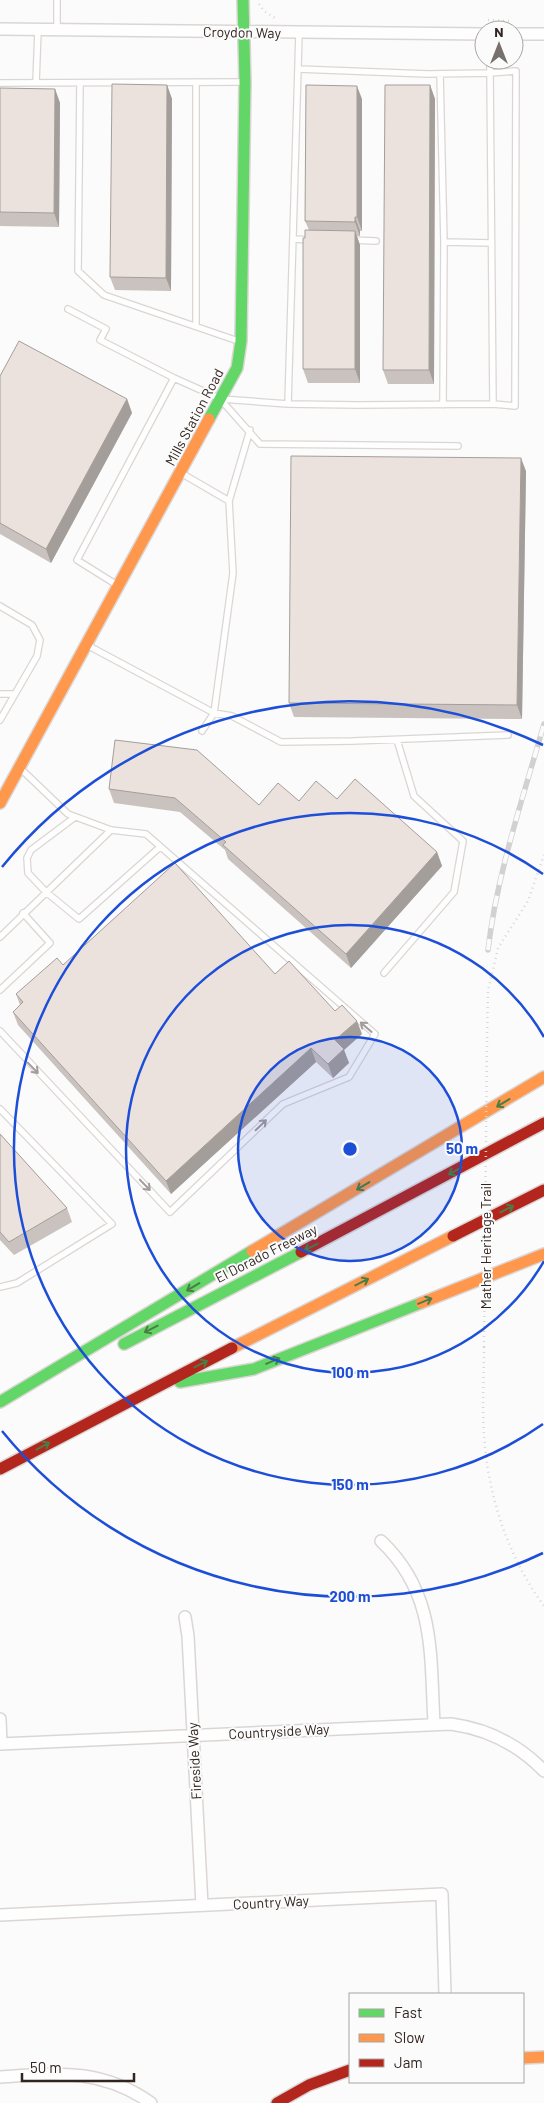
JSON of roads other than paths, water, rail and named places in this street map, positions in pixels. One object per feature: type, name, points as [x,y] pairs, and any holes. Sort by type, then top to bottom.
[{"type":"main road","name":"Mills Station Road","points":[[0,803],[237,368],[241,341],[245,82],[243,0]]},
{"type":"main road","points":[[0,1402],[544,1077]]},
{"type":"main road","name":"El Dorado Freeway","points":[[114,1348],[432,1184],[544,1123]]},
{"type":"main road","points":[[0,1469],[158,1386],[544,1190]]},
{"type":"main road","points":[[158,1386],[254,1369],[544,1254]]},
{"type":"main road","points":[[0,1408],[97,1358]]},
{"type":"main road","points":[[524,2058],[544,2057]]},
{"type":"main road","points":[[277,2103],[308,2086],[349,2070]]},
{"type":"street","name":"Croydon Way","points":[[0,29],[474,34]]},
{"type":"street","points":[[524,34],[544,34]]},
{"type":"street","points":[[381,1541],[404,1566],[413,1581],[424,1612],[430,1645],[434,1723]]},
{"type":"street","name":"Fireside Way","points":[[185,1617],[188,1636],[202,1905]]},
{"type":"street","name":"Countryside Way","points":[[0,1719],[1,1744],[434,1723],[467,1726],[498,1736],[527,1755],[544,1771]]},
{"type":"street","name":"Country Way","points":[[0,1915],[442,1894],[445,1993]]},
{"type":"street","points":[[0,2076],[56,2074],[90,2076],[124,2086],[151,2103]]},
{"type":"lane","points":[[56,30],[57,0]]},
{"type":"lane","points":[[36,83],[38,30]]},
{"type":"lane","points":[[288,404],[299,33]]},
{"type":"lane","points":[[68,309],[106,329],[100,340],[174,378],[221,399],[288,404],[493,404],[515,406],[516,71],[440,74],[298,69]]},
{"type":"lane","points":[[490,73],[493,404]]},
{"type":"lane","points":[[440,74],[444,242],[443,405]]},
{"type":"lane","points":[[196,82],[196,325]]},
{"type":"lane","points":[[0,83],[245,82]]},
{"type":"lane","points":[[80,83],[78,271],[104,295],[241,341]]},
{"type":"lane","points":[[293,239],[321,240]]},
{"type":"lane","points":[[339,240],[376,241]]},
{"type":"lane","points":[[444,242],[491,243]]},
{"type":"lane","points":[[118,586],[77,560],[174,378]]},
{"type":"lane","points":[[221,399],[250,430],[260,444],[458,446]]},
{"type":"lane","points":[[202,732],[214,713],[233,573],[229,501],[250,430]]},
{"type":"lane","points":[[181,473],[229,501]]},
{"type":"lane","points":[[0,606],[32,625],[40,640],[37,656],[0,720]]},
{"type":"lane","points":[[87,645],[214,713],[232,716],[281,742],[398,740],[508,735]]},
{"type":"lane","points":[[0,694],[14,694]]},
{"type":"lane","points":[[384,973],[454,892],[463,841],[414,796],[398,740]]},
{"type":"lane","points":[[0,1032],[170,1212],[283,1104],[349,1077],[375,1034],[197,881],[146,834],[111,830],[68,814],[20,767]]},
{"type":"lane","points":[[75,817],[31,850],[27,858],[28,873],[46,892],[79,919],[160,847]]},
{"type":"lane","points":[[0,937],[111,830]]},
{"type":"lane","points":[[0,990],[50,943],[23,913]]},
{"type":"lane","points":[[0,1109],[112,1224],[17,1283],[0,1287]]},
{"type":"railway","points":[[488,950],[504,864],[544,724]]}]
